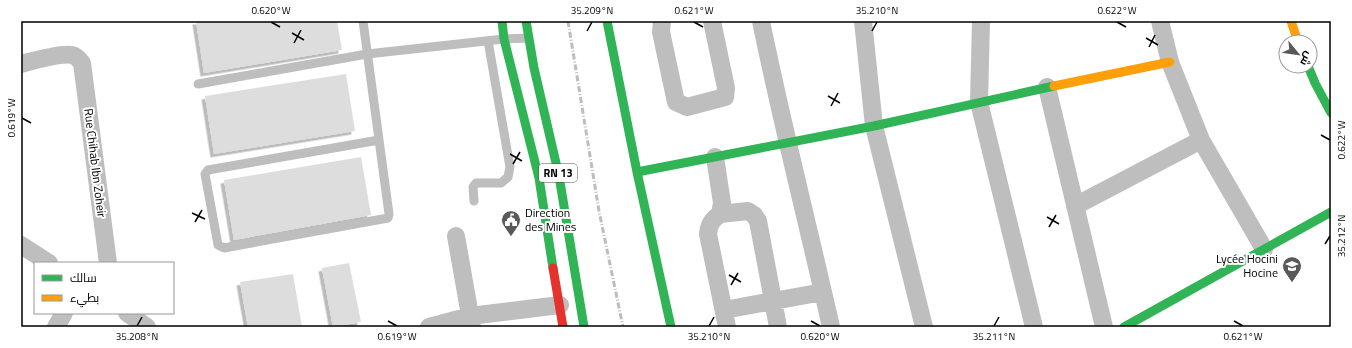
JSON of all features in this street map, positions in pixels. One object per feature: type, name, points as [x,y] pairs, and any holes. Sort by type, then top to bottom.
[{"type":"street","name":"RN 13","points":[[502,21],[504,39],[539,178],[563,327]]},
{"type":"street","name":"RN 13","points":[[526,21],[534,68],[559,176],[584,327]]},
{"type":"street","points":[[607,21],[637,172],[671,327]]},
{"type":"street","points":[[662,21],[661,32],[676,102],[687,107],[725,97],[726,88],[712,21]]},
{"type":"street","points":[[761,21],[787,143],[831,327]]},
{"type":"street","points":[[863,21],[874,126],[924,327]]},
{"type":"street","points":[[981,21],[980,102],[1034,327]]},
{"type":"street","points":[[1160,21],[1170,62],[1201,140],[1264,249]]},
{"type":"street","points":[[1291,21],[1295,34]]},
{"type":"street","name":"Rue Chihab Ibn Zoheir","points":[[22,60],[74,55],[82,63],[108,262]]},
{"type":"street","points":[[637,172],[874,126],[1047,87],[1170,62]]},
{"type":"street","points":[[1311,74],[1331,113]]},
{"type":"street","points":[[1047,87],[1104,327]]},
{"type":"street","points":[[1075,206],[1201,140]]},
{"type":"street","points":[[715,157],[722,203],[720,214]]},
{"type":"street","points":[[778,327],[773,301],[758,221],[754,215],[748,211],[720,214],[713,219],[709,225],[708,234],[726,319],[773,301],[823,292]]},
{"type":"street","points":[[1124,327],[1331,212]]},
{"type":"street","points":[[456,236],[471,321]]},
{"type":"street","points":[[21,245],[48,262]]},
{"type":"street","points":[[429,327],[560,305]]},
{"type":"street","points":[[56,327],[63,314]]},
{"type":"street","points":[[128,314],[147,327]]},
{"type":"lane","points":[[363,21],[389,214],[387,218],[224,248],[218,245],[205,174],[208,170],[379,140]]},
{"type":"lane","points":[[198,84],[368,54],[504,39],[529,38]]},
{"type":"lane","points":[[474,201],[473,187],[476,183],[501,183],[508,178],[510,167],[488,41]]},
{"type":"building","points":[[196,21],[337,21],[342,50],[204,73]]},
{"type":"building","points":[[346,74],[355,131],[214,154],[205,96]]},
{"type":"building","points":[[361,157],[371,215],[234,240],[224,180]]},
{"type":"building","points":[[349,263],[361,322],[333,327],[322,268]]},
{"type":"building","points":[[293,274],[302,327],[248,327],[240,282]]},
{"type":"railway","points":[[568,21],[599,211],[623,327]]},
{"type":"traffic: fast","points":[[502,21],[504,39],[539,178],[553,268]]},
{"type":"traffic: fast","points":[[526,21],[534,68],[559,176],[584,327]]},
{"type":"traffic: fast","points":[[607,21],[637,172],[671,327]]},
{"type":"traffic: fast","points":[[1311,74],[1331,113]]},
{"type":"traffic: fast","points":[[637,172],[874,126],[1054,86]]},
{"type":"traffic: fast","points":[[1124,327],[1331,212]]},
{"type":"traffic: slow","points":[[1291,21],[1295,34]]},
{"type":"traffic: slow","points":[[1054,86],[1170,62]]},
{"type":"traffic: jam","points":[[553,268],[563,327]]},
{"type":"place","name":"Direction des Mines","points":[[511,237]]},
{"type":"place","name":"Lycée Hocini Hocine","points":[[1292,283]]}]
